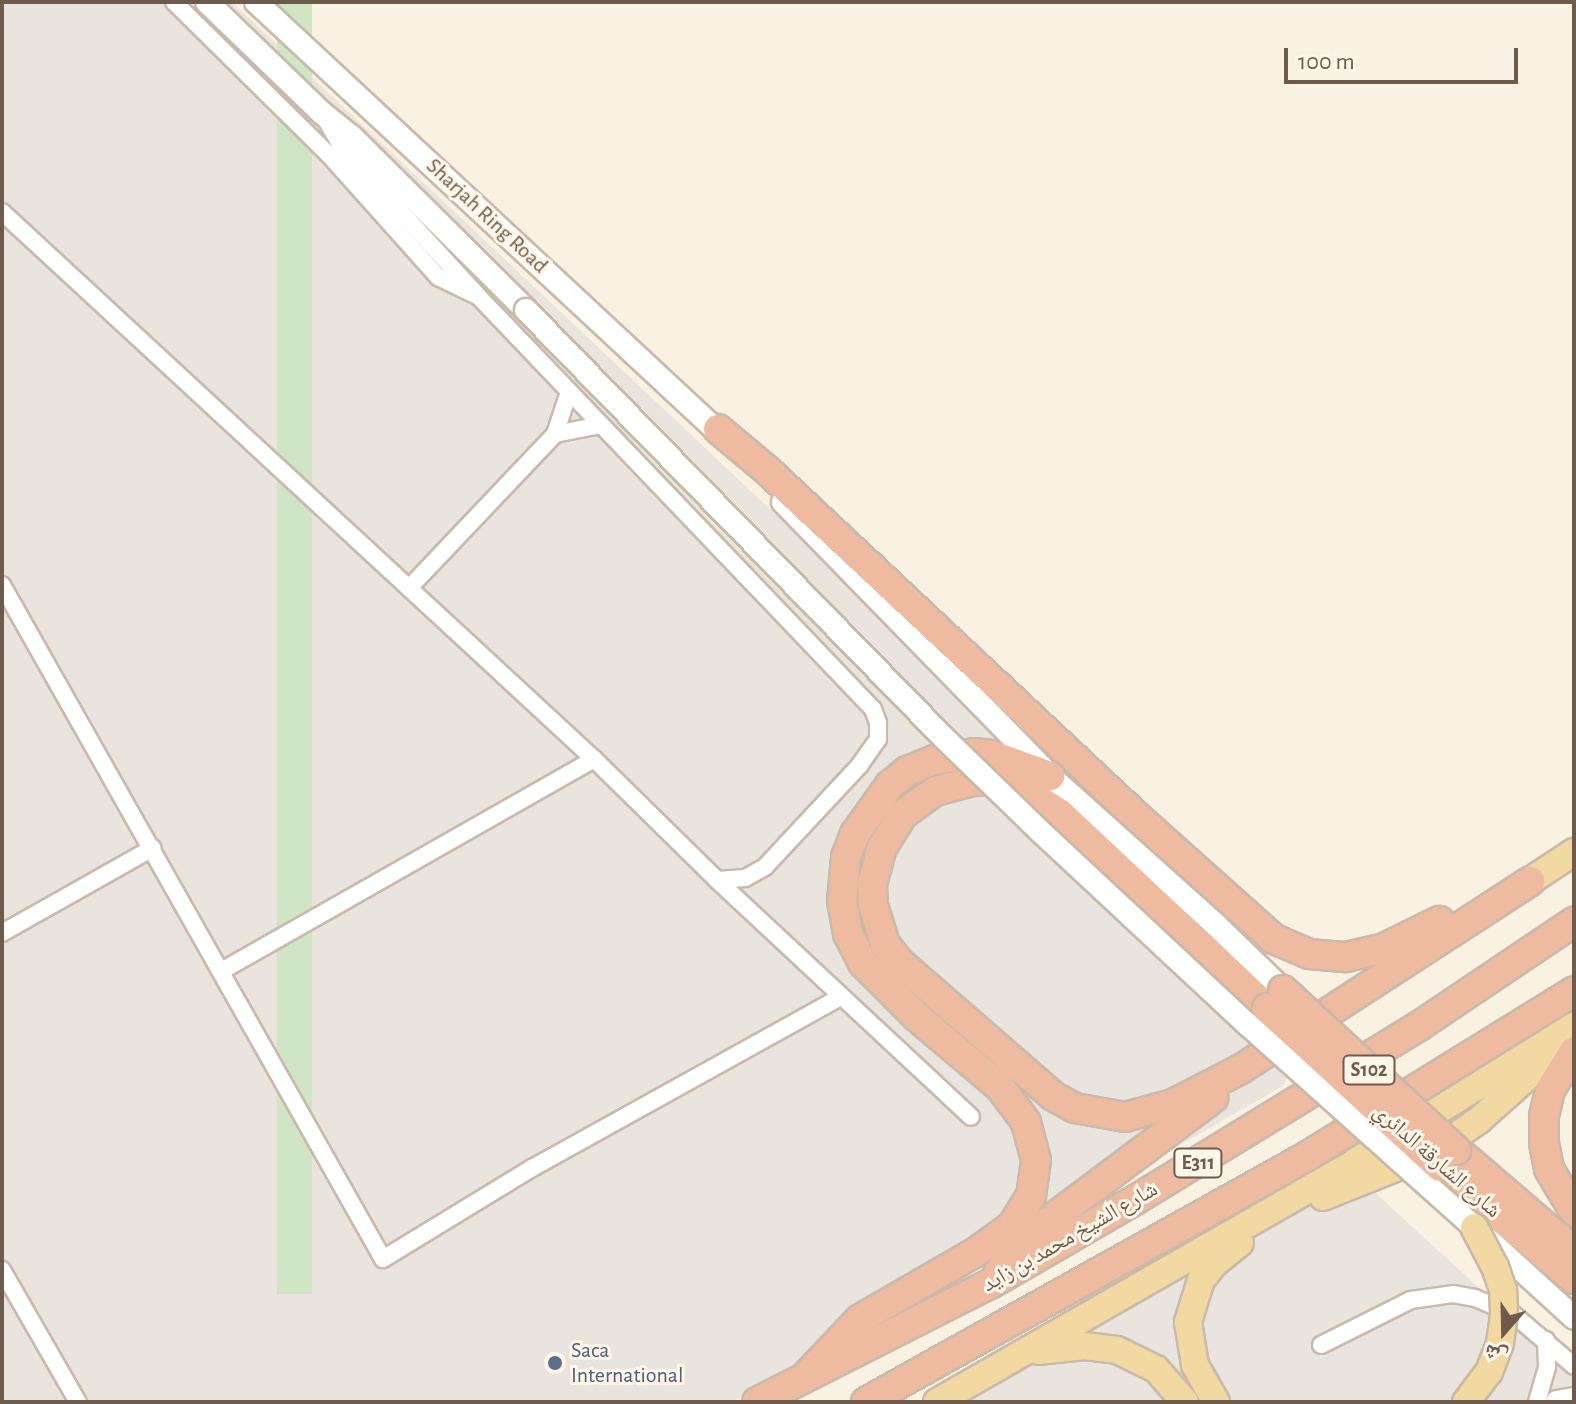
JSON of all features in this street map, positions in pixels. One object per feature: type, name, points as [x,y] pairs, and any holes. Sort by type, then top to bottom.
[{"type":"highway","points":[[718,429],[768,471],[1122,803],[1274,939],[1327,957],[1364,955],[1425,929],[1484,894],[1530,881]]},
{"type":"highway","points":[[806,1376],[860,1319],[976,1252],[1012,1226],[1031,1196],[1035,1171],[1033,1141],[1015,1105],[974,1064],[917,1017],[863,963],[848,934],[842,901],[844,867],[855,834],[890,785],[907,771],[934,760],[974,753],[992,755],[1050,776]]},
{"type":"highway","name":"شارع الشارقة الدائري","points":[[1241,1069],[1173,1104],[1125,1117],[1075,1108],[1053,1096],[933,994],[885,944],[877,924],[872,895],[882,847],[903,814],[935,791],[973,781],[1000,781],[1019,787],[1059,813],[1275,999],[1574,1279]]},
{"type":"highway","points":[[992,1283],[1013,1253],[1034,1232],[1164,1137],[1241,1069],[1530,881]]},
{"type":"highway","name":"شارع الشيخ محمد بن زايد","points":[[757,1402],[992,1283],[1278,1115],[1574,922]]},
{"type":"highway","name":"شارع الشيخ محمد بن زايد","points":[[866,1402],[1304,1158],[1574,991]]},
{"type":"highway","points":[[1574,1051],[1550,1090],[1544,1116],[1544,1143],[1549,1169],[1574,1211]]},
{"type":"highway","name":"شارع الشارقة الدائري","points":[[1448,1158],[1574,1251]]},
{"type":"main road","points":[[1530,881],[1574,852]]},
{"type":"main road","points":[[937,1402],[1357,1161],[1574,1026]]},
{"type":"main road","points":[[1216,1402],[1195,1365],[1188,1322],[1201,1280],[1215,1263],[1280,1219],[1440,1147],[1479,1120],[1574,1035]]},
{"type":"main road","points":[[1466,1402],[1489,1372],[1500,1343],[1504,1313],[1495,1267],[1474,1227]]},
{"type":"main road","points":[[1023,1354],[1085,1346],[1117,1350],[1156,1369],[1185,1402]]},
{"type":"street","points":[[174,2],[329,155],[438,277],[478,296]]},
{"type":"street","points":[[207,2],[322,113],[352,137],[526,310],[1032,823],[1224,1003],[1571,1315]]},
{"type":"street","name":"Sharjah Ring Road","points":[[256,2],[718,429],[779,499],[1050,776],[1216,925],[1275,999]]},
{"type":"street","points":[[322,113],[343,149],[569,392],[865,698],[878,723],[878,739],[870,753],[765,867],[745,878],[717,880]]},
{"type":"street","points":[[6,221],[594,759],[717,880],[971,1117]]},
{"type":"street","points":[[409,588],[555,434],[569,392]]},
{"type":"street","points":[[555,434],[601,425]]},
{"type":"street","points":[[2,585],[223,970],[383,1259],[532,1168],[841,997]]},
{"type":"street","points":[[223,970],[594,759]]},
{"type":"street","points":[[2,933],[153,848]]},
{"type":"street","points":[[2,1270],[78,1402]]},
{"type":"street","points":[[1321,1345],[1411,1300],[1453,1294],[1495,1304],[1546,1340],[1574,1366]]},
{"type":"street","points":[[1537,1402],[1547,1367],[1546,1340]]},
{"type":"street","points":[[1557,1402],[1574,1399]]},
{"type":"shaded area","points":[[2,2],[232,2],[774,513],[1310,1027],[1283,1086],[732,1402],[2,1402]]},
{"type":"shaded area","points":[[1357,1176],[1574,1375],[1574,1402],[953,1402]]},
{"type":"green space","points":[[277,2],[312,2],[312,1294],[277,1294]]},
{"type":"place","name":"Saca International","points":[[555,1363]]}]
